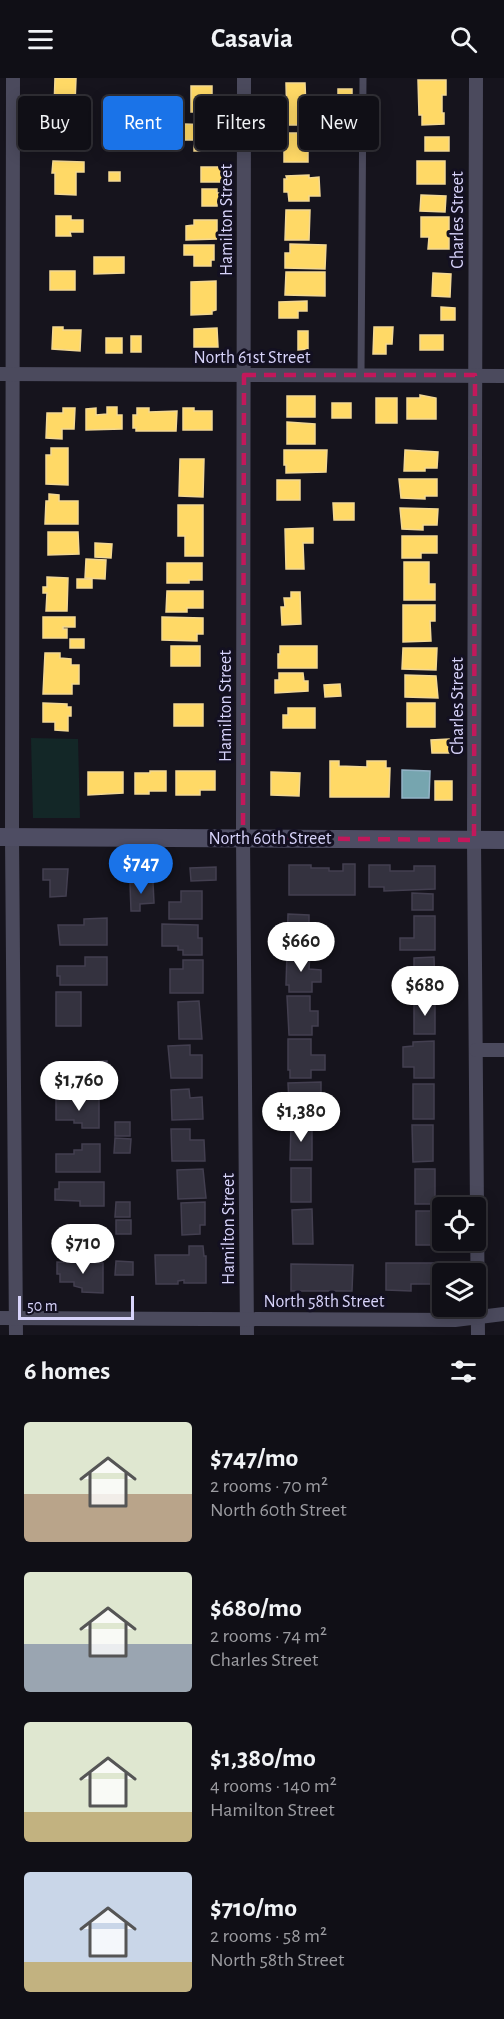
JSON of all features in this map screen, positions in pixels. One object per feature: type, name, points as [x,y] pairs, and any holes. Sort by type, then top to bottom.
[{"type":"street","points":[[13,78],[6,374],[6,837],[16,1335]]},
{"type":"street","name":"Hamilton Street","points":[[244,78],[243,838],[247,1335]]},
{"type":"street","name":"Charles Street","points":[[476,78],[474,840],[478,1263]]},
{"type":"street","name":"North 61st Street","points":[[6,374],[504,376]]},
{"type":"street","name":"North 60th Street","points":[[6,837],[504,840]]},
{"type":"street","points":[[476,1050],[504,1050]]},
{"type":"street","name":"North 58th Street","points":[[486,1316],[504,1314]]},
{"type":"street","name":"Charles Street","points":[[478,1317],[478,1335]]},
{"type":"street","name":"North 58th Street","points":[[0,1318],[455,1320],[478,1317]]},
{"type":"lane","points":[[361,375],[363,78]]},
{"type":"highlighted area","points":[[244,375],[475,375],[474,840],[243,838]]},
{"type":"green space","points":[[31,738],[78,739],[80,818],[33,818]]},
{"type":"building: Homes","points":[[55,78],[76,78],[75,96],[54,96]]},
{"type":"building: Homes","points":[[418,80],[446,80],[446,95],[442,95],[444,124],[422,125],[422,115],[419,115]]},
{"type":"building: Homes","points":[[286,83],[305,83],[306,96],[299,96],[299,125],[287,125]]},
{"type":"building: Homes","points":[[191,86],[212,86],[212,96],[195,96],[195,112],[191,112]]},
{"type":"building: Homes","points":[[338,89],[352,89],[352,96],[338,96]]},
{"type":"building: Homes","points":[[184,124],[195,124],[195,150],[214,151],[194,151],[194,140],[184,140]]},
{"type":"building: Homes","points":[[287,133],[299,133],[299,150],[308,150],[308,162],[284,162]]},
{"type":"building: Homes","points":[[425,137],[449,137],[449,151],[425,151]]},
{"type":"building: Homes","points":[[53,161],[84,162],[84,172],[76,172],[76,195],[55,194]]},
{"type":"building: Homes","points":[[417,161],[445,161],[445,184],[417,184]]},
{"type":"building: Homes","points":[[201,167],[222,167],[222,182],[201,182]]},
{"type":"building: Homes","points":[[109,172],[120,172],[120,181],[109,181]]},
{"type":"building: Homes","points":[[309,175],[309,178],[319,177],[320,196],[309,196],[309,201],[289,201],[288,192],[284,192],[286,176]]},
{"type":"building: Homes","points":[[202,189],[217,189],[217,193],[221,193],[221,204],[202,206]]},
{"type":"building: Homes","points":[[421,195],[446,196],[445,212],[420,211]]},
{"type":"building: Homes","points":[[286,210],[310,210],[309,240],[285,240]]},
{"type":"building: Homes","points":[[56,216],[71,216],[71,220],[83,220],[83,232],[70,232],[71,236],[56,236]]},
{"type":"building: Homes","points":[[421,217],[449,217],[449,249],[428,249],[429,237],[421,237]]},
{"type":"building: Homes","points":[[194,220],[217,220],[217,239],[186,240],[186,226],[194,225]]},
{"type":"building: Homes","points":[[290,244],[326,245],[325,269],[285,268],[285,253],[290,253]]},
{"type":"building: Homes","points":[[184,245],[214,245],[214,260],[211,260],[211,266],[194,266],[194,255],[184,255]]},
{"type":"building: Homes","points":[[94,257],[124,257],[124,273],[94,274]]},
{"type":"building: Homes","points":[[50,271],[75,271],[75,290],[50,290]]},
{"type":"building: Homes","points":[[286,272],[325,272],[325,296],[285,295]]},
{"type":"building: Homes","points":[[433,273],[451,274],[450,297],[432,296]]},
{"type":"building: Homes","points":[[216,281],[216,310],[212,311],[212,314],[191,315],[191,282]]},
{"type":"building: Homes","points":[[307,301],[307,311],[298,311],[298,318],[279,318],[279,302]]},
{"type":"building: Homes","points":[[441,307],[455,308],[455,320],[441,320]]},
{"type":"building: Homes","points":[[53,327],[63,327],[63,330],[81,330],[80,351],[52,349]]},
{"type":"building: Homes","points":[[374,327],[393,327],[392,344],[386,344],[386,354],[373,354]]},
{"type":"building: Homes","points":[[217,328],[218,347],[194,347],[194,329]]},
{"type":"building: Homes","points":[[298,331],[308,331],[308,349],[298,350]]},
{"type":"building: Homes","points":[[420,335],[443,335],[443,350],[420,350]]},
{"type":"building: Homes","points":[[131,336],[141,336],[141,352],[131,352]]},
{"type":"building: Homes","points":[[106,338],[122,338],[122,353],[106,353]]},
{"type":"building: Homes","points":[[420,395],[436,398],[436,419],[407,419],[407,398],[420,398]]},
{"type":"building: Homes","points":[[287,396],[315,396],[315,417],[287,417]]},
{"type":"building: Homes","points":[[376,398],[397,398],[397,423],[376,423]]},
{"type":"building: Homes","points":[[332,403],[351,403],[351,418],[332,418]]},
{"type":"building: Homes","points":[[107,407],[117,407],[117,415],[122,415],[122,429],[86,430],[86,409],[96,408],[96,415],[107,414]]},
{"type":"building: Homes","points":[[63,408],[75,408],[74,429],[62,429],[62,439],[46,438],[47,413],[63,413]]},
{"type":"building: Homes","points":[[137,408],[149,408],[149,412],[177,411],[176,431],[136,431],[136,428],[133,428],[133,415],[137,415]]},
{"type":"building: Homes","points":[[183,408],[194,408],[194,411],[212,411],[212,430],[183,430]]},
{"type":"building: Homes","points":[[287,422],[315,424],[315,444],[287,444]]},
{"type":"building: Homes","points":[[51,448],[68,448],[68,485],[46,484],[46,455],[51,455]]},
{"type":"building: Homes","points":[[284,450],[327,450],[326,472],[286,473]]},
{"type":"building: Homes","points":[[405,450],[438,452],[437,468],[425,468],[425,471],[404,471]]},
{"type":"building: Homes","points":[[180,459],[204,459],[203,497],[179,496]]},
{"type":"building: Homes","points":[[399,479],[437,479],[437,496],[425,496],[425,499],[401,498]]},
{"type":"building: Homes","points":[[277,480],[300,480],[300,500],[277,500]]},
{"type":"building: Homes","points":[[49,494],[59,495],[59,501],[78,501],[78,524],[45,524],[46,501],[49,501]]},
{"type":"building: Homes","points":[[333,503],[354,503],[354,520],[334,520]]},
{"type":"building: Homes","points":[[178,505],[203,505],[203,556],[185,556],[185,536],[178,536]]},
{"type":"building: Homes","points":[[400,508],[438,509],[437,525],[423,525],[423,530],[402,529]]},
{"type":"building: Homes","points":[[313,528],[313,543],[303,543],[304,569],[286,569],[285,529]]},
{"type":"building: Homes","points":[[48,532],[78,532],[79,554],[48,555]]},
{"type":"building: Homes","points":[[402,536],[437,536],[437,553],[421,553],[421,558],[402,558]]},
{"type":"building: Homes","points":[[95,543],[112,544],[111,558],[95,557]]},
{"type":"building: Homes","points":[[86,559],[106,560],[105,579],[85,578]]},
{"type":"building: Homes","points":[[404,562],[429,562],[429,584],[435,584],[435,600],[404,600]]},
{"type":"building: Homes","points":[[167,563],[202,563],[202,580],[189,580],[189,583],[167,583]]},
{"type":"building: Homes","points":[[47,577],[68,578],[67,611],[46,611],[47,593],[43,593],[43,587],[47,587]]},
{"type":"building: Homes","points":[[77,579],[92,579],[92,588],[77,588]]},
{"type":"building: Homes","points":[[167,591],[203,591],[203,608],[187,608],[187,612],[166,612]]},
{"type":"building: Homes","points":[[291,592],[300,592],[301,624],[282,625],[281,607],[285,607],[284,598],[291,598]]},
{"type":"building: Homes","points":[[403,605],[435,605],[435,621],[430,621],[431,641],[403,642]]},
{"type":"building: Homes","points":[[43,617],[75,617],[75,627],[63,627],[67,629],[67,638],[43,638]]},
{"type":"building: Homes","points":[[162,617],[203,618],[203,634],[197,634],[197,641],[162,640]]},
{"type":"building: Homes","points":[[70,639],[84,639],[84,648],[70,648]]},
{"type":"building: Homes","points":[[171,646],[200,646],[200,666],[171,666]]},
{"type":"building: Homes","points":[[280,646],[317,646],[317,668],[278,668]]},
{"type":"building: Homes","points":[[403,648],[437,648],[436,670],[402,669]]},
{"type":"building: Homes","points":[[45,653],[60,653],[60,658],[71,659],[71,665],[79,665],[79,684],[72,684],[72,694],[43,694]]},
{"type":"building: Homes","points":[[279,673],[303,673],[304,681],[308,681],[308,691],[275,693],[275,680],[279,680]]},
{"type":"building: Homes","points":[[405,675],[436,676],[438,698],[405,697]]},
{"type":"building: Homes","points":[[340,684],[341,696],[325,697],[324,685]]},
{"type":"building: Homes","points":[[43,703],[67,704],[67,707],[71,707],[71,716],[68,716],[68,731],[55,730],[55,722],[43,722]]},
{"type":"building: Homes","points":[[407,703],[435,703],[435,727],[407,727]]},
{"type":"building: Homes","points":[[174,704],[203,704],[203,726],[174,726]]},
{"type":"building: Homes","points":[[288,708],[315,708],[315,728],[283,728],[283,715],[288,715]]},
{"type":"building: Homes","points":[[449,739],[449,753],[432,753],[431,740]]},
{"type":"building: Homes","points":[[330,761],[339,761],[339,766],[367,767],[367,761],[386,761],[386,768],[390,768],[389,797],[330,797]]},
{"type":"building: Homes","points":[[150,771],[166,771],[166,791],[135,794],[135,773],[150,773]]},
{"type":"building: Homes","points":[[176,771],[215,771],[215,790],[200,790],[200,795],[176,795]]},
{"type":"building: Homes","points":[[88,772],[123,772],[123,793],[88,795]]},
{"type":"building: Homes","points":[[271,772],[300,773],[299,796],[271,795]]},
{"type":"building: Homes","points":[[435,781],[452,781],[452,800],[435,800]]},
{"type":"building: Public","points":[[402,770],[430,771],[429,798],[402,798]]},
{"type":"building: Other","points":[[343,864],[355,864],[355,895],[289,895],[289,865],[311,865],[311,868],[343,871]]},
{"type":"building: Other","points":[[369,865],[390,865],[390,871],[414,871],[414,866],[435,866],[435,889],[384,891],[384,887],[369,887]]},
{"type":"building: Other","points":[[216,867],[216,880],[191,881],[190,868]]},
{"type":"building: Other","points":[[43,869],[68,869],[66,896],[50,897],[50,880],[43,880]]},
{"type":"building: Other","points":[[153,882],[154,903],[140,904],[140,911],[131,911],[130,883]]},
{"type":"building: Other","points":[[181,891],[202,891],[202,919],[169,919],[169,902],[181,902]]},
{"type":"building: Other","points":[[412,893],[433,894],[433,910],[412,910]]},
{"type":"building: Other","points":[[288,914],[309,915],[309,951],[287,951]]},
{"type":"building: Other","points":[[414,916],[435,916],[435,950],[400,950],[400,938],[414,938]]},
{"type":"building: Other","points":[[107,918],[107,945],[60,945],[58,925],[84,925],[84,919]]},
{"type":"building: Other","points":[[162,924],[198,925],[198,938],[202,938],[202,955],[183,955],[183,950],[178,950],[178,946],[162,946]]},
{"type":"building: Other","points":[[287,953],[310,954],[309,969],[321,970],[321,982],[312,982],[312,992],[289,992],[289,985],[286,985]]},
{"type":"building: Other","points":[[85,957],[107,957],[107,985],[60,985],[57,966],[85,966]]},
{"type":"building: Other","points":[[434,957],[435,992],[406,993],[406,972],[414,972],[414,958]]},
{"type":"building: Other","points":[[183,960],[203,960],[203,993],[170,993],[170,969],[183,969]]},
{"type":"building: Other","points":[[56,992],[81,992],[81,1026],[56,1026]]},
{"type":"building: Other","points":[[287,996],[310,996],[310,1011],[318,1011],[318,1026],[312,1026],[312,1035],[289,1035]]},
{"type":"building: Other","points":[[414,1000],[435,1000],[435,1034],[414,1034]]},
{"type":"building: Other","points":[[199,1001],[202,1039],[179,1039],[178,1002]]},
{"type":"building: Other","points":[[288,1039],[311,1039],[311,1055],[325,1055],[325,1070],[311,1070],[311,1078],[290,1078]]},
{"type":"building: Other","points":[[434,1041],[434,1078],[414,1078],[414,1067],[403,1067],[403,1047],[413,1046],[413,1042]]},
{"type":"building: Other","points":[[190,1045],[190,1055],[202,1055],[202,1078],[171,1078],[168,1046]]},
{"type":"building: Other","points":[[107,1061],[108,1089],[57,1089],[57,1070],[69,1070],[69,1066],[87,1065],[87,1062]]},
{"type":"building: Other","points":[[321,1082],[321,1118],[301,1118],[301,1104],[289,1104],[288,1083]]},
{"type":"building: Other","points":[[413,1084],[434,1084],[434,1119],[413,1119]]},
{"type":"building: Other","points":[[189,1089],[190,1098],[202,1097],[203,1119],[172,1120],[171,1090]]},
{"type":"building: Other","points":[[56,1099],[99,1099],[99,1128],[82,1128],[82,1123],[74,1123],[74,1120],[56,1120]]},
{"type":"building: Other","points":[[115,1122],[130,1122],[130,1136],[115,1136]]},
{"type":"building: Other","points":[[291,1125],[312,1125],[312,1160],[290,1160]]},
{"type":"building: Other","points":[[412,1125],[433,1125],[433,1161],[413,1162]]},
{"type":"building: Other","points":[[171,1129],[190,1129],[190,1140],[204,1140],[205,1161],[172,1161]]},
{"type":"building: Other","points":[[115,1138],[131,1139],[130,1153],[114,1153]]},
{"type":"building: Other","points":[[82,1144],[100,1144],[100,1172],[56,1172],[56,1154],[74,1154],[74,1150],[82,1150]]},
{"type":"building: Other","points":[[291,1168],[311,1168],[311,1202],[291,1202]]},
{"type":"building: Other","points":[[203,1169],[206,1198],[178,1199],[177,1170]]},
{"type":"building: Other","points":[[415,1169],[435,1169],[435,1197],[432,1197],[432,1204],[415,1204]]},
{"type":"building: Other","points":[[59,1182],[104,1182],[104,1206],[80,1206],[80,1201],[55,1200],[55,1189],[59,1189]]},
{"type":"building: Other","points":[[116,1202],[130,1202],[130,1217],[115,1217]]},
{"type":"building: Other","points":[[205,1202],[205,1225],[200,1225],[200,1234],[182,1235],[181,1203]]},
{"type":"building: Other","points":[[312,1209],[313,1244],[293,1244],[292,1210]]},
{"type":"building: Other","points":[[416,1211],[432,1211],[432,1245],[416,1245]]},
{"type":"building: Other","points":[[116,1220],[131,1220],[131,1234],[116,1234]]},
{"type":"building: Other","points":[[85,1228],[104,1228],[104,1255],[60,1254],[60,1246],[56,1246],[56,1235],[85,1235]]},
{"type":"building: Other","points":[[189,1246],[203,1246],[204,1256],[206,1256],[206,1283],[184,1283],[184,1280],[178,1281],[178,1284],[156,1284],[155,1255],[189,1255]]},
{"type":"building: Other","points":[[116,1261],[133,1262],[133,1275],[115,1275]]},
{"type":"building: Other","points":[[57,1262],[103,1263],[103,1293],[82,1292],[82,1288],[74,1286],[74,1282],[60,1282]]},
{"type":"building: Other","points":[[386,1263],[432,1263],[432,1284],[411,1284],[411,1291],[386,1290]]},
{"type":"building: Other","points":[[291,1264],[353,1265],[352,1291],[291,1291]]}]
